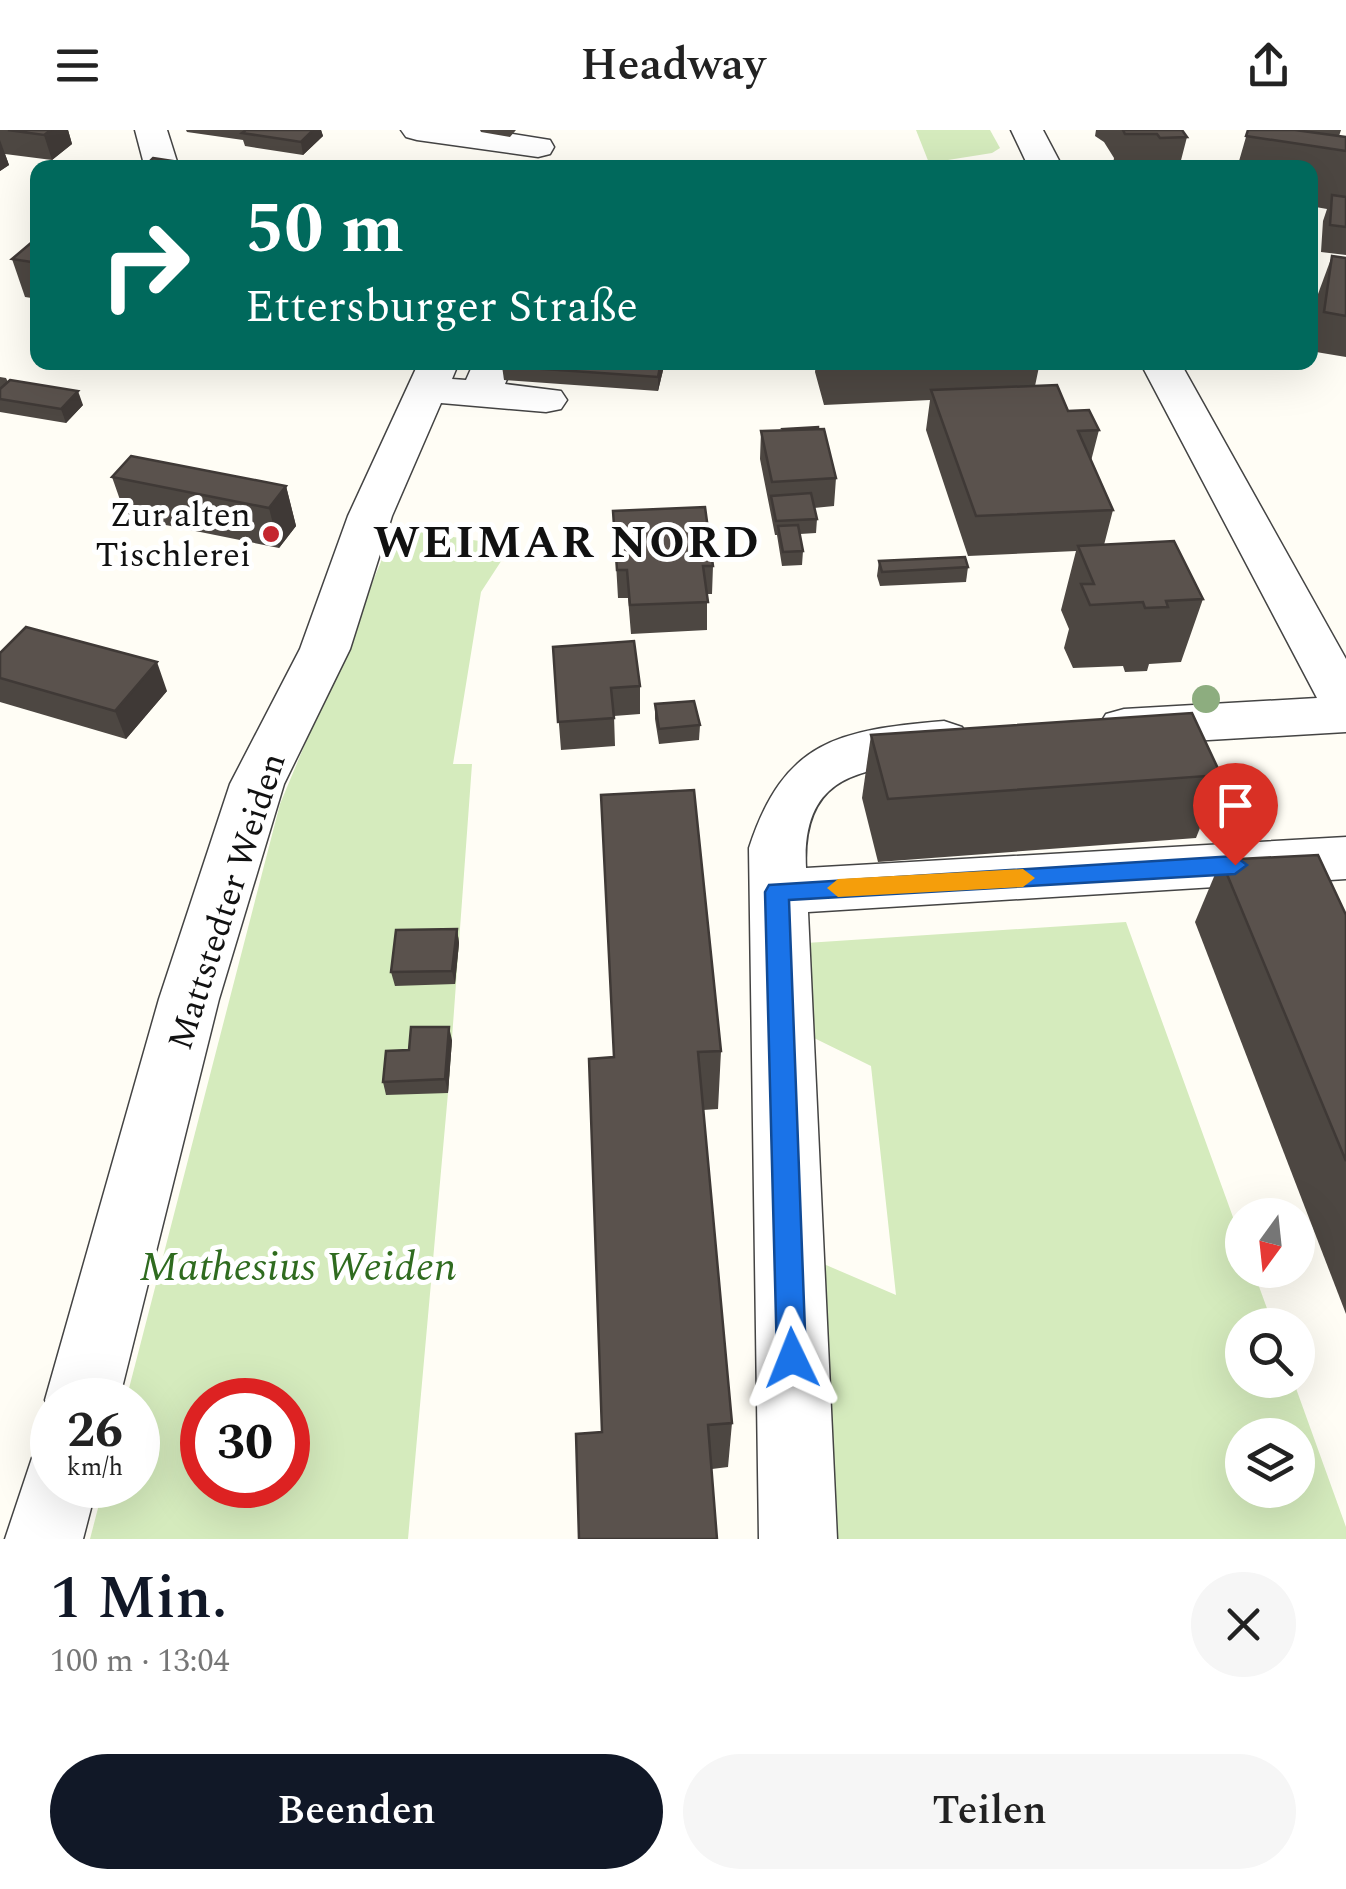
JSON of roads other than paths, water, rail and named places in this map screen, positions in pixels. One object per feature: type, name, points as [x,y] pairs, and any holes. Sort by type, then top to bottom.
[{"type":"street","points":[[151,130],[160,160]]},
{"type":"street","points":[[417,130],[537,148]]},
{"type":"street","points":[[1027,130],[1042,160]]},
{"type":"street","points":[[1157,370],[1346,704]]},
{"type":"street","points":[[460,377],[546,400]]},
{"type":"street","name":"Mattstedter Weiden","points":[[88,1378],[189,1000],[257,784],[324,649],[370,516],[460,377]]},
{"type":"street","points":[[1077,730],[1346,714]]},
{"type":"street","points":[[798,1539],[777,892],[777,848],[785,813],[804,784],[840,756],[885,744],[1000,736]]},
{"type":"street","points":[[777,892],[1346,858]]},
{"type":"street","points":[[44,1539],[53,1508]]},
{"type":"place","name":"Zur alten Tischlerei","points":[[271,534]]},
{"type":"district","name":"WEIMAR NORD","points":[[567,541]]},
{"type":"park label","name":"Mathesius Weiden","points":[[298,1265]]}]
